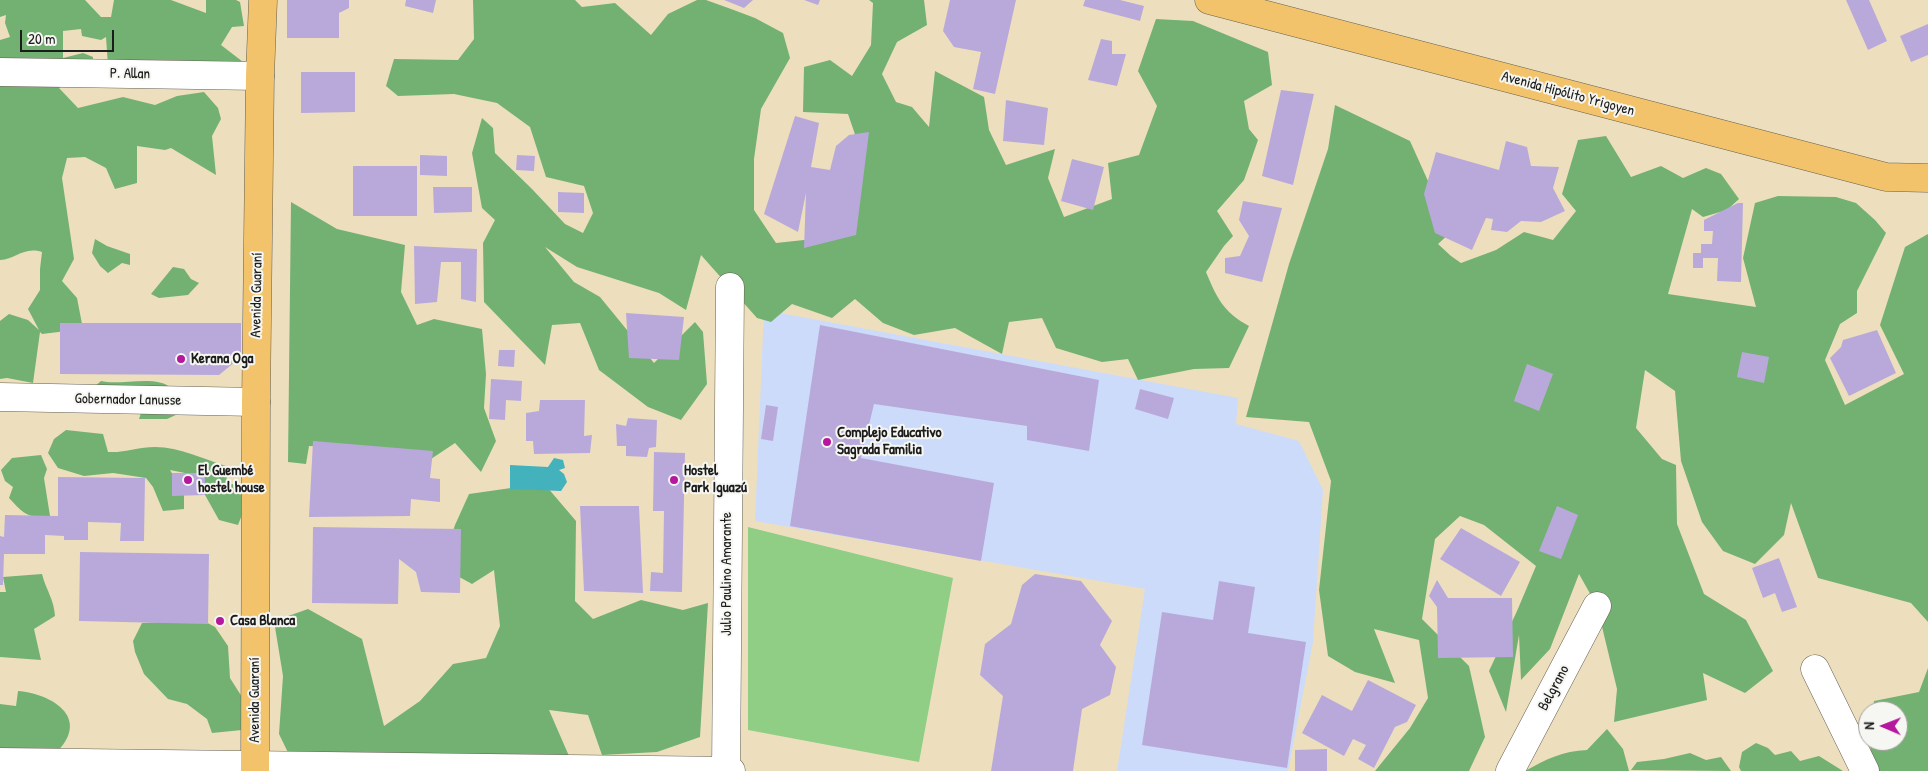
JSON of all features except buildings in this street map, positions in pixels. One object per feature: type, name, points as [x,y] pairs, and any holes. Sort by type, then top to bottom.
[{"type":"main road","name":"Avenida Guaraní","points":[[255,768],[256,402],[260,76],[263,0]]},
{"type":"main road","name":"Avenida Hipólito Yrigoyen","points":[[1209,0],[1886,177],[1928,178]]},
{"type":"street","name":"P. Allan","points":[[0,72],[260,76]]},
{"type":"street","name":"Julio Paulino Amarante","points":[[727,771],[730,287]]},
{"type":"street","name":"Gobernador Lanusse","points":[[0,397],[256,402]]},
{"type":"street","name":"Belgrano","points":[[1510,771],[1597,606]]},
{"type":"street","points":[[1815,669],[1865,771]]},
{"type":"street","points":[[0,762],[255,768],[727,771]]},
{"type":"shaded area","points":[[764,310],[1238,398],[1236,424],[1299,441],[1323,490],[1313,642],[1288,771],[1117,771],[1145,589],[755,521]]},
{"type":"green space","points":[[0,0],[85,0],[101,17],[111,17],[114,0],[171,0],[206,13],[206,0],[236,0],[240,2],[244,26],[232,27],[221,45],[247,65],[108,66],[106,37],[101,40],[82,36],[81,29],[63,31],[63,58],[83,53],[93,57],[93,67],[59,88],[78,108],[123,97],[155,105],[177,96],[204,92],[218,108],[221,119],[212,136],[216,175],[171,148],[165,150],[137,146],[137,183],[115,189],[106,168],[85,157],[67,158],[62,178],[74,259],[62,281],[77,298],[83,329],[42,334],[40,332],[33,383],[7,378],[0,379],[0,321],[9,314],[28,320],[39,330],[28,309],[40,290],[42,252],[30,251],[0,260],[0,40],[10,37],[5,23],[6,15],[0,17]]},
{"type":"green space","points":[[473,0],[575,0],[582,7],[615,3],[651,35],[668,14],[697,0],[706,0],[755,18],[783,33],[790,58],[761,109],[754,159],[754,210],[776,243],[832,237],[859,146],[848,114],[803,112],[804,67],[830,60],[852,76],[871,45],[873,3],[869,0],[924,0],[927,25],[897,42],[882,74],[896,102],[912,107],[929,127],[935,71],[984,97],[989,130],[1006,165],[1055,149],[1048,178],[1064,217],[1112,199],[1108,163],[1139,155],[1157,106],[1138,71],[1156,19],[1193,21],[1268,52],[1272,85],[1244,101],[1249,129],[1258,140],[1244,180],[1217,211],[1233,236],[1206,272],[1222,304],[1240,321],[1249,326],[1229,368],[1194,369],[1138,380],[1128,359],[1102,362],[1056,348],[1042,318],[1009,322],[1002,354],[955,328],[914,335],[883,323],[855,299],[832,318],[792,304],[771,322],[757,318],[701,255],[686,310],[659,293],[577,267],[545,247],[574,282],[600,297],[654,363],[695,322],[703,332],[707,384],[681,420],[648,407],[599,370],[580,323],[552,325],[545,365],[484,302],[483,243],[495,220],[482,208],[472,153],[482,118],[493,128],[495,153],[565,224],[583,233],[593,213],[584,186],[546,177],[530,127],[497,103],[454,94],[398,96],[386,86],[394,59],[458,60],[474,39]]},
{"type":"green space","points":[[1335,105],[1410,141],[1451,232],[1438,244],[1461,263],[1496,250],[1524,232],[1553,240],[1576,211],[1562,194],[1578,140],[1606,136],[1631,177],[1661,166],[1683,178],[1706,168],[1721,174],[1739,199],[1727,210],[1703,217],[1692,209],[1668,294],[1756,307],[1743,258],[1755,203],[1778,196],[1836,197],[1856,203],[1886,233],[1857,291],[1857,313],[1840,324],[1825,360],[1845,405],[1904,374],[1880,325],[1905,247],[1928,234],[1928,622],[1911,603],[1818,578],[1791,503],[1784,535],[1755,564],[1723,551],[1702,522],[1681,461],[1675,391],[1645,370],[1636,428],[1662,459],[1676,465],[1677,524],[1704,594],[1746,620],[1773,671],[1745,693],[1703,673],[1707,700],[1614,722],[1617,689],[1597,606],[1579,574],[1550,649],[1521,680],[1519,635],[1506,712],[1489,671],[1536,566],[1484,525],[1460,516],[1435,539],[1422,619],[1469,666],[1485,737],[1469,771],[1375,771],[1410,728],[1428,698],[1419,640],[1374,629],[1395,683],[1355,672],[1328,656],[1319,590],[1331,481],[1309,422],[1246,417],[1289,264],[1328,149]]},
{"type":"green space","points":[[291,202],[337,229],[405,245],[401,292],[417,325],[434,319],[482,329],[486,374],[484,408],[496,441],[481,472],[455,443],[428,461],[413,451],[309,446],[306,464],[288,462]]},
{"type":"green space","points":[[95,239],[107,246],[130,254],[130,265],[122,263],[108,273],[100,266],[92,253]]},
{"type":"green space","points":[[173,267],[184,269],[191,279],[199,283],[188,295],[159,298],[151,294]]},
{"type":"green space","points":[[101,381],[147,381],[164,384],[174,391],[180,401],[178,414],[167,419],[139,419],[141,413],[133,408],[119,414],[108,407],[95,386]]},
{"type":"green space","points":[[66,430],[103,434],[108,452],[149,447],[164,448],[182,451],[226,466],[227,485],[233,484],[247,502],[238,525],[219,520],[205,495],[200,476],[170,470],[184,494],[184,509],[163,511],[153,487],[146,478],[113,473],[84,476],[58,468],[48,453],[54,439]]},
{"type":"green space","points":[[41,455],[47,469],[44,478],[50,516],[37,517],[27,514],[9,498],[13,487],[5,481],[1,470],[12,458]]},
{"type":"green space","points":[[547,487],[576,521],[575,601],[593,619],[641,600],[683,610],[708,603],[700,737],[657,752],[602,755],[588,715],[549,710],[569,756],[297,771],[279,734],[283,676],[274,621],[308,609],[362,639],[384,726],[420,701],[453,664],[486,658],[500,626],[494,570],[472,584],[441,567],[455,525],[469,494],[511,488]]},
{"type":"green space","points":[[748,527],[953,578],[919,762],[748,730]]},
{"type":"green space","points":[[42,574],[55,616],[34,629],[41,660],[0,657],[0,592],[6,592],[3,577]]},
{"type":"green space","points":[[202,620],[215,627],[228,646],[230,678],[242,697],[242,730],[212,733],[207,719],[187,704],[168,699],[144,674],[135,652],[133,641],[142,623]]},
{"type":"green space","points":[[1928,668],[1928,771],[1869,771],[1870,751],[1908,751],[1908,701],[1874,701],[1919,692]]},
{"type":"green space","points":[[18,691],[43,697],[63,709],[68,718],[70,728],[67,739],[58,751],[0,758],[0,704],[16,706]]},
{"type":"green space","points":[[1607,729],[1623,749],[1629,771],[1525,771],[1555,756],[1587,750]]},
{"type":"green space","points":[[1756,743],[1768,748],[1775,755],[1791,751],[1800,761],[1819,756],[1843,771],[1741,771],[1739,767],[1742,752]]},
{"type":"green space","points":[[1690,753],[1706,760],[1721,757],[1731,771],[1631,770],[1637,762],[1664,759]]},
{"type":"water","points":[[554,458],[563,460],[565,468],[559,470],[564,474],[567,482],[561,491],[510,489],[510,465],[548,467]]},
{"type":"place","name":"Kerana Oga","points":[[181,359]]},
{"type":"place","name":"Complejo Educativo Sagrada Familia","points":[[827,442]]},
{"type":"place","name":"El Guembé hostel house","points":[[188,480]]},
{"type":"place","name":"Hostel Park Iguazú","points":[[674,480]]},
{"type":"place","name":"Casa Blanca","points":[[220,621]]}]
